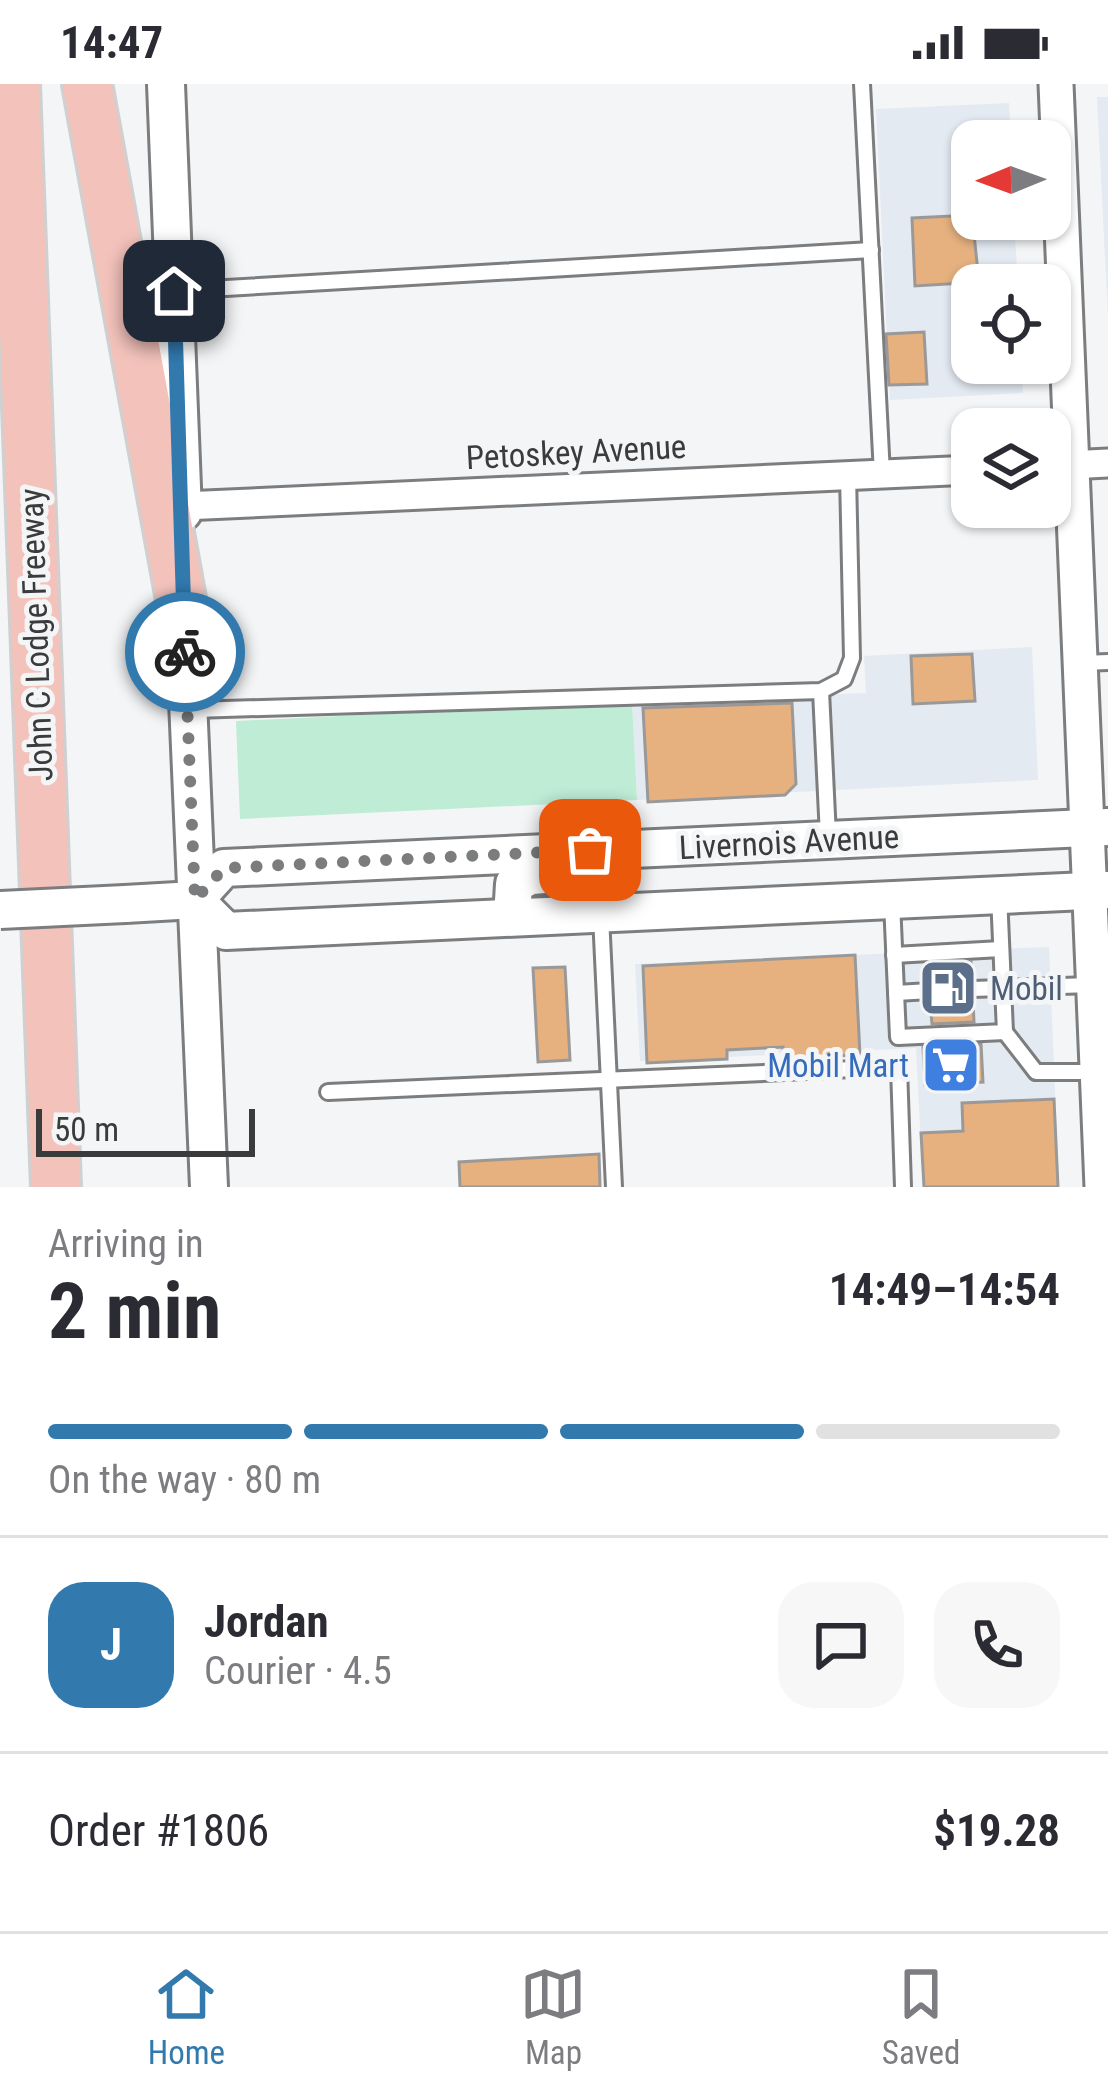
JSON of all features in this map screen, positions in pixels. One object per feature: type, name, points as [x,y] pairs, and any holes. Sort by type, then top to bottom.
[{"type":"highway","name":"John C Lodge Freeway","points":[[15,84],[56,1187]]},
{"type":"highway","points":[[87,84],[183,610]]},
{"type":"main road","points":[[167,84],[183,610],[209,1187]]},
{"type":"main road","name":"Livernois Avenue","points":[[1099,828],[224,868],[195,900],[226,931],[1100,891]]},
{"type":"main road","points":[[512,917],[514,884],[531,876],[868,860],[976,833]]},
{"type":"main road","points":[[0,910],[195,900]]},
{"type":"street","points":[[1056,84],[1061,408]]},
{"type":"street","points":[[1071,465],[1108,463]]},
{"type":"street","name":"Petoskey Avenue","points":[[183,506],[951,471]]},
{"type":"street","points":[[1071,519],[1095,662],[1102,1187]]},
{"type":"lane","points":[[862,84],[882,474]]},
{"type":"lane","points":[[174,291],[871,250]]},
{"type":"lane","points":[[187,710],[821,691],[844,679],[852,658],[848,475]]},
{"type":"lane","points":[[821,691],[828,840]]},
{"type":"lane","points":[[999,895],[1005,1032],[1036,1072],[1101,1056]]},
{"type":"lane","points":[[892,900],[898,1037],[1005,1032]]},
{"type":"lane","points":[[601,913],[614,1187]]},
{"type":"lane","points":[[894,955],[1001,949]]},
{"type":"lane","points":[[972,989],[1096,985]]},
{"type":"lane","points":[[896,993],[930,991]]},
{"type":"lane","points":[[328,1092],[898,1067],[903,1187]]},
{"type":"shaded area","points":[[1097,97],[1108,97],[1108,317]]},
{"type":"shaded area","points":[[1009,103],[1010,120],[951,120],[951,240],[1015,240],[1017,264],[951,264],[951,384],[1022,384],[1023,393],[890,400],[876,109]]},
{"type":"shaded area","points":[[1032,647],[1038,780],[637,800],[632,702],[866,693],[864,656]]},
{"type":"shaded area","points":[[1049,947],[1059,1187],[923,1187],[916,1048],[640,1061],[635,964]]},
{"type":"green space","points":[[632,702],[637,800],[240,819],[236,721]]},
{"type":"building","points":[[951,216],[951,240],[975,240],[977,264],[951,264],[951,284],[915,286],[912,218]]},
{"type":"building","points":[[924,332],[927,384],[889,385],[886,334]]},
{"type":"building","points":[[972,654],[975,701],[913,704],[911,656]]},
{"type":"building","points":[[792,703],[796,784],[785,795],[648,802],[643,708]]},
{"type":"building","points":[[855,955],[860,1055],[783,1058],[783,1047],[727,1050],[727,1059],[647,1063],[643,966]]},
{"type":"building","points":[[971,962],[972,978],[961,991],[973,1000],[974,1022],[932,1024],[930,1002],[941,992],[929,980],[929,964]]},
{"type":"building","points":[[565,967],[570,1060],[538,1062],[533,968]]},
{"type":"building","points":[[981,1044],[983,1082],[925,1085],[923,1047]]},
{"type":"building","points":[[1054,1099],[1058,1187],[924,1187],[921,1133],[963,1131],[962,1103]]},
{"type":"building","points":[[599,1154],[600,1187],[460,1187],[459,1162]]},
{"type":"way so far","points":[[185,652],[195,900],[224,868],[590,850]]},
{"type":"place","name":"Mobil","points":[[948,988]]},
{"type":"place","name":"Mobil Mart","points":[[951,1065]]},
{"type":"route","points":[[174,291],[185,652]]}]
